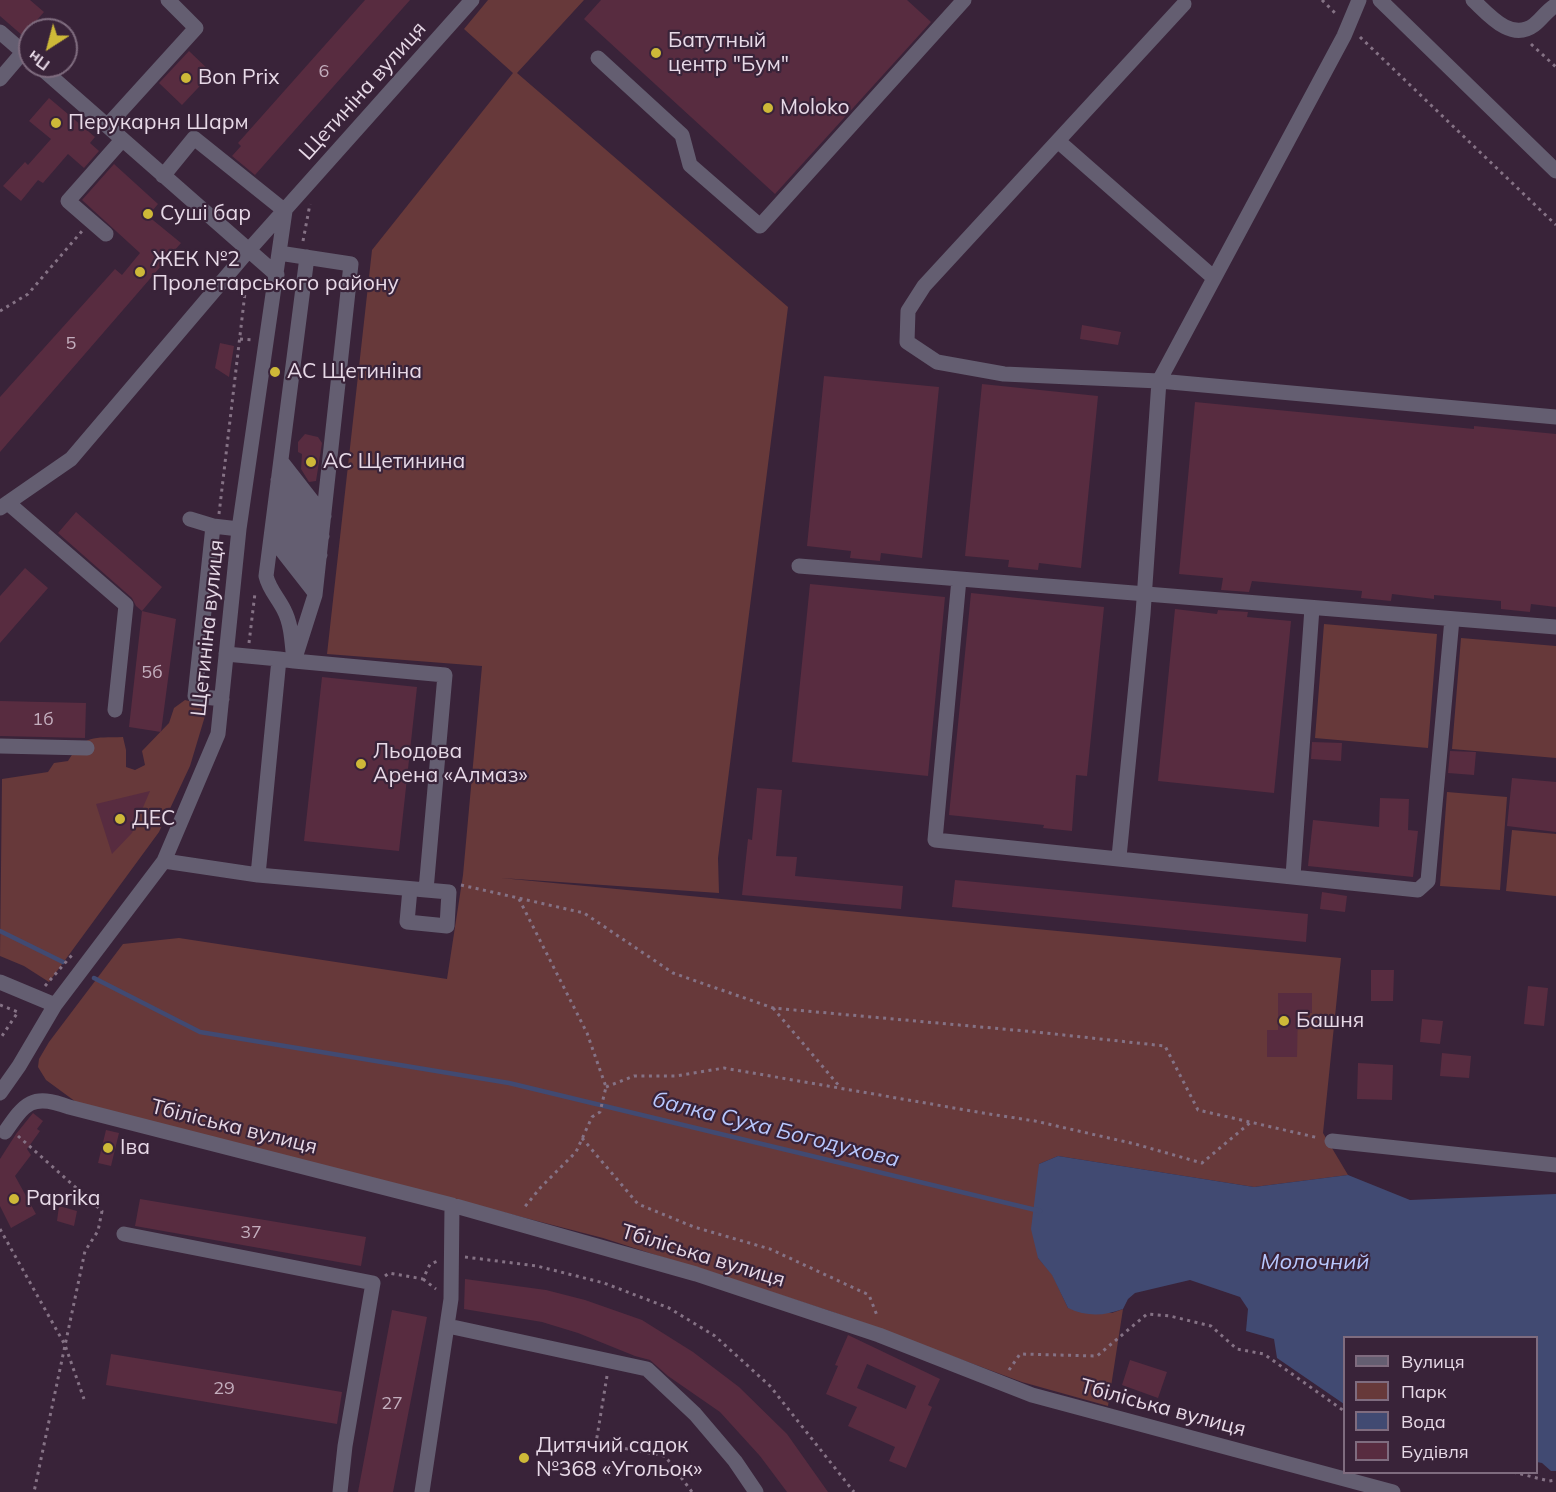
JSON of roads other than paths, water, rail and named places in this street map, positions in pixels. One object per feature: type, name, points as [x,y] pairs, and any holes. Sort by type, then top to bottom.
[{"type":"street","points":[[107,126],[196,28],[168,0]]},
{"type":"street","name":"Щетиніна вулиця","points":[[4,505],[71,459],[248,251],[472,0]]},
{"type":"street","points":[[598,58],[681,135],[690,165],[760,226],[964,0]]},
{"type":"street","points":[[1119,857],[1145,594],[1160,381],[1348,25],[1359,0]]},
{"type":"street","points":[[1380,0],[1556,171]]},
{"type":"street","points":[[1473,0],[1496,21],[1510,29],[1522,31],[1534,25],[1549,9],[1556,6]]},
{"type":"street","points":[[1184,4],[924,286],[908,310],[907,342],[937,362],[1004,374],[1160,381],[1556,417]]},
{"type":"street","points":[[0,32],[18,47]]},
{"type":"street","points":[[0,79],[18,63]]},
{"type":"street","points":[[53,78],[277,275]]},
{"type":"street","points":[[163,176],[194,138],[285,211]]},
{"type":"street","points":[[106,234],[68,201],[122,140]]},
{"type":"street","points":[[1058,141],[1214,278]]},
{"type":"street","name":"Щетиніна вулиця","points":[[0,1093],[19,1066],[55,1005],[164,861],[218,734],[239,529],[285,211]]},
{"type":"street","points":[[279,253],[351,264],[315,593],[294,661]]},
{"type":"street","points":[[294,661],[285,610],[268,584],[266,576],[307,257]]},
{"type":"street","points":[[281,461],[324,516]]},
{"type":"street","points":[[279,480],[322,536]]},
{"type":"street","points":[[276,500],[320,555]]},
{"type":"street","points":[[4,505],[126,605],[115,710]]},
{"type":"street","points":[[274,518],[317,575]]},
{"type":"street","points":[[190,519],[239,529]]},
{"type":"street","points":[[216,526],[195,696],[222,699]]},
{"type":"street","points":[[272,538],[315,593]]},
{"type":"street","points":[[799,566],[1556,627]]},
{"type":"street","points":[[959,579],[935,840],[1119,857],[1418,890],[1428,881],[1452,619]]},
{"type":"street","points":[[1293,876],[1312,608]]},
{"type":"street","points":[[164,861],[258,875],[418,889],[445,675],[226,654]]},
{"type":"street","points":[[258,875],[279,659]]},
{"type":"street","points":[[0,746],[87,748]]},
{"type":"street","points":[[0,982],[55,1005]]},
{"type":"street","name":"Тбіліська вулиця","points":[[6,1129],[27,1104],[35,1101],[54,1101],[69,1107],[452,1205],[696,1274],[885,1337],[1043,1398],[1393,1492]]},
{"type":"street","points":[[1332,1141],[1556,1165]]},
{"type":"street","points":[[422,1492],[451,1299],[452,1205]]},
{"type":"street","points":[[124,1234],[373,1283],[345,1446],[340,1492]]},
{"type":"street","points":[[448,1326],[647,1369],[695,1414],[735,1461],[756,1492]]},
{"type":"water","name":"Молочний","points":[[1058,1156],[1254,1187],[1348,1175],[1410,1200],[1556,1194],[1556,1471],[1551,1471],[1538,1462],[1538,1336],[1343,1336],[1343,1403],[1277,1358],[1274,1339],[1246,1331],[1248,1309],[1240,1297],[1190,1280],[1135,1293],[1128,1299],[1123,1309],[1109,1313],[1089,1314],[1068,1308],[1052,1275],[1038,1258],[1031,1229],[1039,1164]]},
{"type":"waterway","name":"балка Суха Богодухова","points":[[0,931],[63,962]]},
{"type":"waterway","name":"балка Суха Богодухова","points":[[94,978],[200,1032],[509,1083],[1040,1211]]},
{"type":"place","name":"Батутный центр \"Бум\"","points":[[656,53]]},
{"type":"place","name":"Bon Prix","points":[[186,78]]},
{"type":"place","name":"Moloko","points":[[768,108]]},
{"type":"place","name":"Перукарня Шарм","points":[[56,123]]},
{"type":"place","name":"Суші бар","points":[[148,214]]},
{"type":"place","name":"ЖЕК №2 Пролетарського району","points":[[140,272]]},
{"type":"place","name":"АС Щетиніна","points":[[275,372]]},
{"type":"place","name":"АС Щетинина","points":[[311,462]]},
{"type":"place","name":"Льодова Арена «Алмаз»","points":[[361,764]]},
{"type":"place","name":"ДЕС","points":[[120,819]]},
{"type":"place","name":"Башня","points":[[1284,1021]]},
{"type":"place","name":"Іва","points":[[108,1148]]},
{"type":"place","name":"Paprika","points":[[14,1199]]},
{"type":"place","name":"Дитячий садок №368 «Угольок»","points":[[524,1458]]}]
